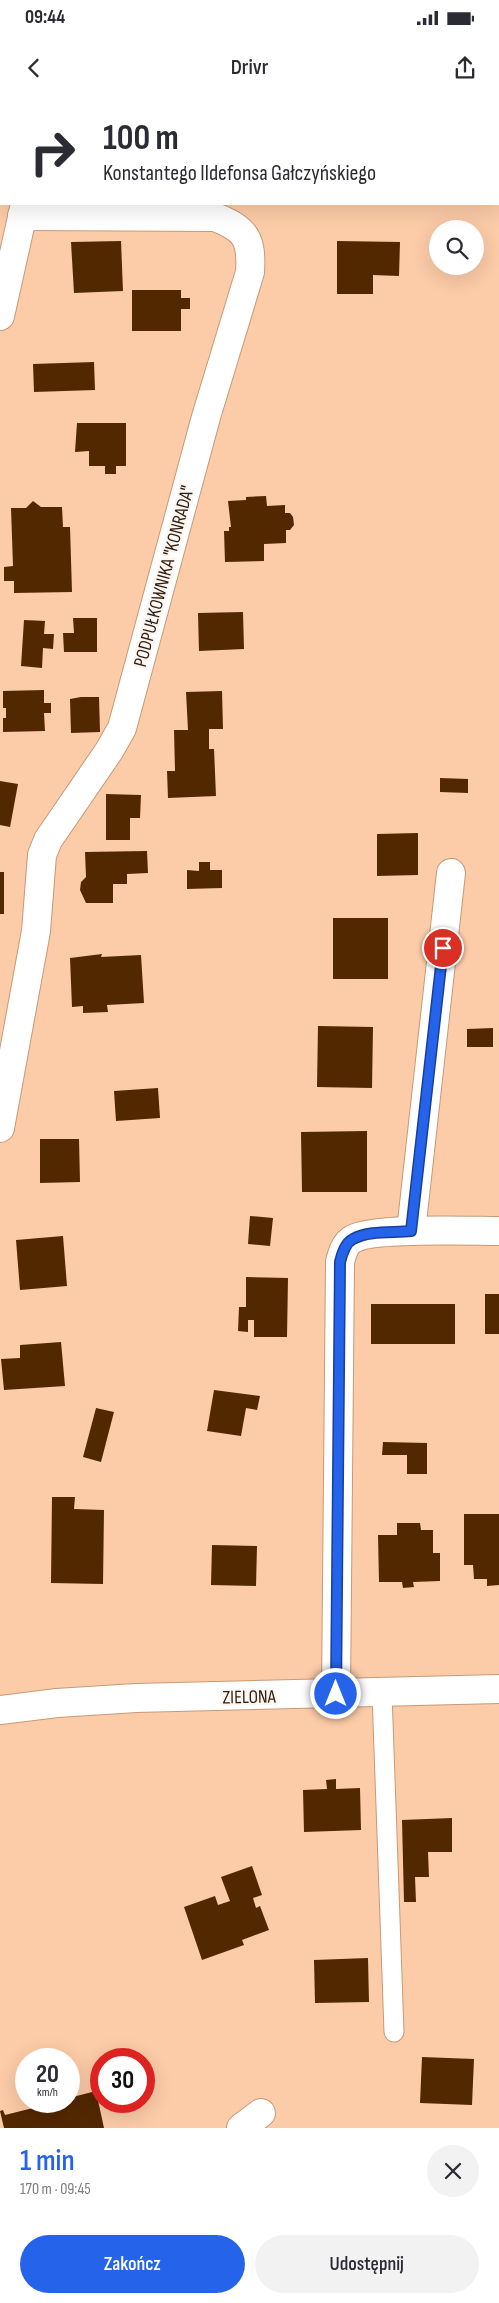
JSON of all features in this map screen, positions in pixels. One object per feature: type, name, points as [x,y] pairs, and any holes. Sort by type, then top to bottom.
[{"type":"street","points":[[0,316],[24,210]]},
{"type":"street","name":"PODPUŁKOWNIKA \"KONRADA\"","points":[[0,1128],[36,931],[42,855],[48,840],[110,751],[122,728],[206,417],[250,272],[251,251],[245,234],[233,224],[215,217],[24,210]]},
{"type":"street","points":[[411,1231],[451,873]]},
{"type":"street","points":[[336,1694],[340,1262],[343,1252],[351,1239],[364,1235],[411,1231],[499,1231]]},
{"type":"street","name":"ZIELONA","points":[[0,1710],[57,1703],[136,1698],[499,1689]]},
{"type":"lane","points":[[382,1693],[394,2032]]},
{"type":"building","points":[[121,241],[123,291],[74,293],[71,242]]},
{"type":"building","points":[[337,241],[400,242],[399,276],[373,275],[373,294],[337,294]]},
{"type":"building","points":[[132,290],[181,290],[181,298],[190,298],[190,309],[181,309],[181,331],[132,331]]},
{"type":"building","points":[[94,362],[95,390],[34,392],[33,364]]},
{"type":"building","points":[[77,423],[126,423],[126,466],[116,466],[116,474],[105,474],[105,466],[89,466],[89,451],[75,452]]},
{"type":"building","points":[[266,496],[267,506],[285,505],[285,513],[290,513],[293,517],[294,525],[290,530],[286,530],[286,543],[264,544],[264,561],[225,562],[224,531],[229,531],[229,527],[231,527],[228,501],[246,500],[246,497]]},
{"type":"building","points":[[33,501],[41,507],[62,507],[63,527],[70,527],[72,592],[14,593],[14,581],[4,581],[4,567],[13,566],[11,508],[26,508]]},
{"type":"building","points":[[243,612],[244,649],[199,651],[198,613]]},
{"type":"building","points":[[73,618],[97,618],[97,652],[64,652],[63,633],[74,633]]},
{"type":"building","points":[[24,620],[45,621],[44,634],[54,634],[53,649],[43,648],[42,668],[21,666]]},
{"type":"building","points":[[44,690],[44,703],[51,703],[51,713],[44,713],[45,731],[3,732],[3,718],[6,718],[6,708],[3,708],[3,691]]},
{"type":"building","points":[[222,691],[223,729],[209,729],[209,749],[214,749],[216,796],[168,798],[167,771],[175,771],[174,730],[188,730],[186,692]]},
{"type":"building","points":[[99,697],[100,732],[71,733],[70,699]]},
{"type":"building","points":[[440,778],[468,779],[468,793],[440,792]]},
{"type":"building","points":[[0,781],[18,784],[10,827],[0,825]]},
{"type":"building","points":[[106,794],[141,795],[140,818],[130,818],[130,840],[106,840]]},
{"type":"building","points":[[418,833],[418,875],[377,876],[377,834]]},
{"type":"building","points":[[147,851],[148,873],[127,874],[127,884],[113,884],[113,903],[86,903],[80,890],[81,882],[86,877],[85,852]]},
{"type":"building","points":[[199,862],[210,862],[210,870],[222,870],[222,888],[187,889],[187,870],[199,871]]},
{"type":"building","points":[[0,872],[4,872],[4,914],[0,914]]},
{"type":"building","points":[[333,918],[388,918],[388,979],[333,979]]},
{"type":"building","points":[[102,954],[101,957],[141,955],[144,1003],[107,1005],[108,1012],[83,1013],[83,1006],[72,1007],[70,958]]},
{"type":"building","points":[[318,1026],[373,1027],[372,1088],[317,1087]]},
{"type":"building","points":[[493,1028],[493,1047],[467,1047],[467,1029]]},
{"type":"building","points":[[158,1088],[160,1118],[116,1121],[114,1091]]},
{"type":"building","points":[[367,1131],[367,1192],[302,1192],[301,1132]]},
{"type":"building","points":[[40,1139],[79,1139],[80,1182],[40,1183]]},
{"type":"building","points":[[250,1216],[273,1218],[270,1246],[248,1244]]},
{"type":"building","points":[[63,1236],[67,1286],[20,1290],[16,1240]]},
{"type":"building","points":[[246,1277],[288,1278],[287,1337],[254,1337],[254,1320],[248,1320],[248,1332],[238,1331],[239,1307],[246,1307]]},
{"type":"building","points":[[485,1294],[499,1294],[499,1334],[485,1334]]},
{"type":"building","points":[[371,1304],[455,1304],[455,1344],[371,1344]]},
{"type":"building","points":[[61,1342],[65,1386],[4,1390],[1,1359],[20,1358],[20,1345]]},
{"type":"building","points":[[214,1390],[260,1396],[257,1410],[246,1408],[241,1436],[207,1431]]},
{"type":"building","points":[[96,1408],[114,1412],[101,1462],[83,1457]]},
{"type":"building","points":[[383,1442],[427,1443],[427,1474],[407,1474],[407,1455],[382,1455]]},
{"type":"building","points":[[52,1497],[75,1497],[74,1509],[104,1510],[103,1584],[51,1583]]},
{"type":"building","points":[[464,1514],[499,1514],[499,1585],[487,1586],[487,1579],[474,1579],[473,1565],[464,1565]]},
{"type":"building","points":[[397,1523],[420,1523],[421,1530],[433,1530],[433,1553],[440,1553],[440,1581],[413,1582],[414,1587],[403,1588],[402,1582],[379,1582],[378,1535],[397,1535]]},
{"type":"building","points":[[212,1545],[257,1546],[256,1586],[211,1585]]},
{"type":"building","points":[[336,1779],[336,1789],[360,1788],[361,1830],[304,1832],[303,1790],[327,1789],[326,1780]]},
{"type":"building","points":[[452,1818],[452,1852],[428,1852],[429,1877],[415,1877],[416,1902],[404,1902],[402,1820]]},
{"type":"building","points":[[252,1866],[262,1895],[253,1898],[256,1908],[260,1906],[269,1930],[242,1940],[244,1945],[202,1960],[184,1907],[215,1896],[218,1905],[230,1901],[221,1877]]},
{"type":"building","points":[[368,1958],[369,2002],[315,2003],[314,1960]]},
{"type":"building","points":[[422,2057],[474,2059],[472,2105],[420,2103]]},
{"type":"building","points":[[90,2093],[90,2113],[101,2113],[104,2128],[4,2128],[0,2111],[3,2110],[5,2115],[15,2112],[80,2113],[80,2095]]},
{"type":"route","points":[[336,1694],[340,1262],[343,1252],[351,1239],[364,1235],[411,1231],[443,948]]}]
